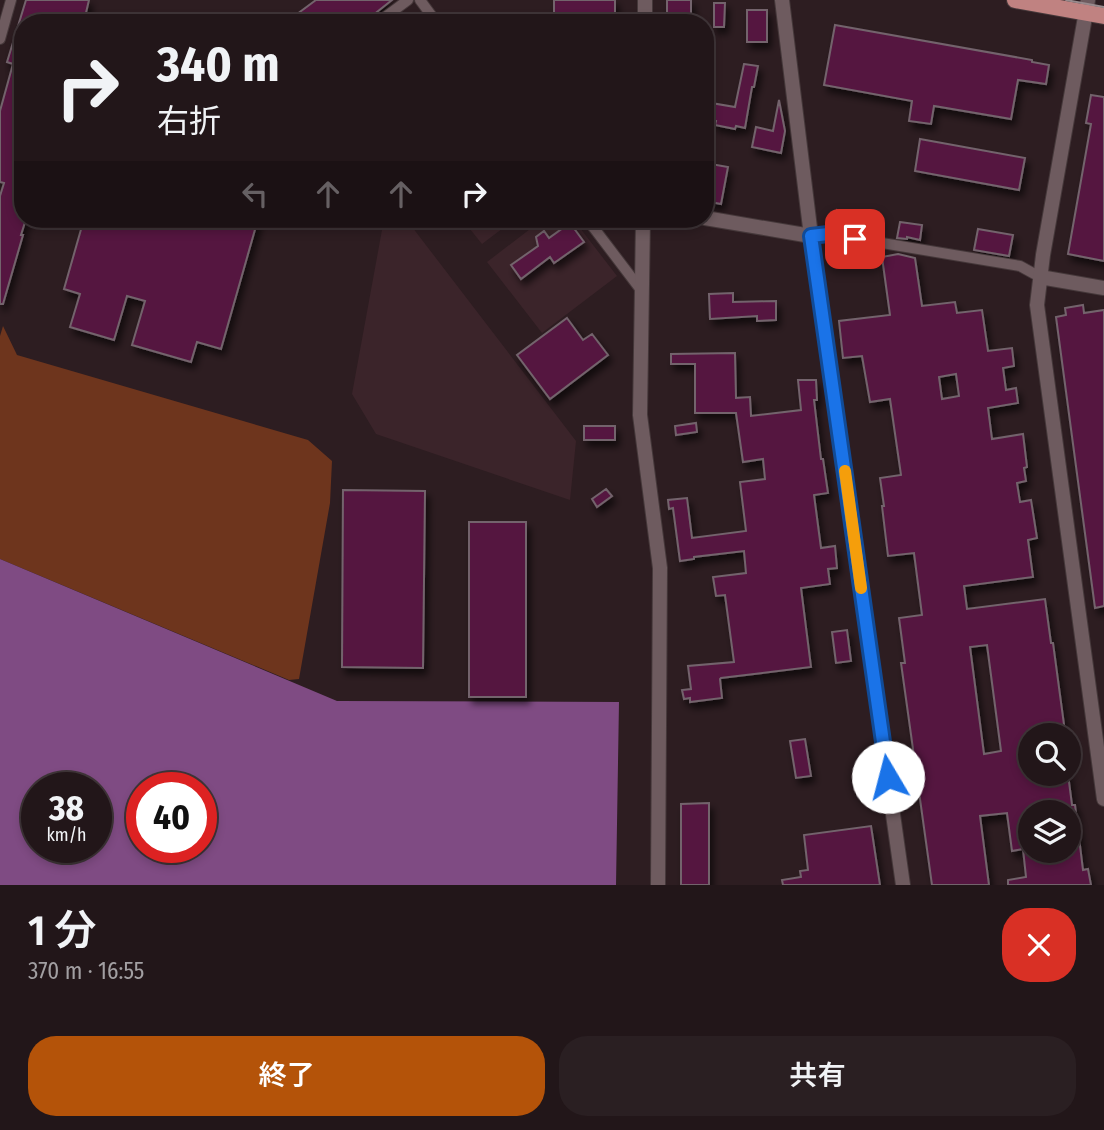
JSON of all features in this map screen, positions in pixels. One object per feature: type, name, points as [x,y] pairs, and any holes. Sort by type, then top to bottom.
[{"type":"main road","points":[[1015,0],[1087,7],[1104,16]]},
{"type":"street","points":[[0,39],[11,0]]},
{"type":"street","points":[[389,14],[408,0]]},
{"type":"street","points":[[782,0],[811,236],[903,885]]},
{"type":"street","points":[[1087,7],[1037,305],[1104,799]]},
{"type":"street","points":[[714,220],[811,236],[828,234],[1020,266],[1041,277],[1104,288]]},
{"type":"street","points":[[594,228],[641,290]]},
{"type":"street","points":[[643,228],[639,415],[660,568],[658,885]]},
{"type":"shaded area","points":[[382,228],[413,228],[576,441],[570,500],[376,434],[352,394]]},
{"type":"shaded area","points":[[469,228],[503,228],[482,244]]},
{"type":"shaded area","points":[[531,228],[580,228],[617,276],[542,333],[487,262]]},
{"type":"shaded area","points":[[3,326],[17,355],[308,440],[332,461],[330,503],[299,679],[289,680],[0,559],[0,336]]},
{"type":"shaded area","points":[[0,559],[337,701],[619,702],[616,885],[0,885]]},
{"type":"building","points":[[26,0],[89,0],[86,14],[22,14]]},
{"type":"building","points":[[316,0],[392,0],[374,14],[297,14]]},
{"type":"building","points":[[554,0],[615,0],[615,14],[554,14]]},
{"type":"building","points":[[667,0],[691,0],[691,14],[667,14]]},
{"type":"building","points":[[714,3],[725,3],[724,27],[714,27]]},
{"type":"building","points":[[747,10],[767,10],[767,42],[747,42]]},
{"type":"building","points":[[835,25],[1032,60],[1049,65],[1046,84],[1018,80],[1011,119],[934,106],[931,124],[909,121],[912,101],[824,85]]},
{"type":"building","points":[[14,39],[14,228],[23,228],[23,235],[3,304],[0,304],[0,196],[4,183],[0,182],[0,111],[13,64],[7,62]]},
{"type":"building","points":[[744,64],[758,66],[745,128],[715,125],[714,104],[735,107]]},
{"type":"building","points":[[1091,95],[1104,97],[1104,261],[1068,254],[1091,124],[1086,123]]},
{"type":"building","points":[[779,100],[785,131],[781,153],[752,147],[756,127],[773,131]]},
{"type":"building","points":[[920,139],[1025,158],[1019,190],[915,171]]},
{"type":"building","points":[[714,165],[728,167],[721,204],[714,203]]},
{"type":"building","points":[[837,210],[863,214],[860,229],[834,224]]},
{"type":"building","points":[[900,222],[922,225],[920,240],[897,238]]},
{"type":"building","points":[[81,228],[255,228],[221,349],[197,342],[191,362],[132,345],[145,301],[127,296],[114,340],[70,327],[80,294],[64,289]]},
{"type":"building","points":[[563,228],[574,228],[584,242],[554,263],[550,257],[521,279],[511,265],[538,246],[536,237],[544,231],[549,238]]},
{"type":"building","points":[[978,229],[1013,235],[1009,256],[974,250]]},
{"type":"building","points":[[898,254],[915,258],[922,306],[955,302],[957,313],[982,310],[988,351],[1012,348],[1014,366],[1003,368],[1006,390],[1016,388],[1018,403],[988,408],[992,439],[1023,434],[1026,481],[1017,483],[1020,502],[1031,500],[1037,538],[1028,540],[1033,577],[964,586],[967,609],[1045,599],[1064,723],[1018,723],[1018,786],[1070,786],[1071,800],[1018,800],[1018,850],[1012,851],[1007,813],[980,816],[989,885],[932,885],[901,663],[905,663],[899,618],[922,615],[914,553],[888,556],[882,506],[880,478],[901,475],[890,399],[870,402],[862,356],[843,358],[839,321],[890,315],[882,257]],"holes":[[[956,374],[959,396],[942,399],[939,377]],[[987,645],[1001,751],[984,754],[970,647]]]},
{"type":"building","points":[[733,293],[733,302],[776,301],[776,320],[757,321],[757,316],[710,319],[709,294]]},
{"type":"building","points":[[1083,305],[1084,313],[1104,310],[1104,606],[1095,608],[1056,317],[1066,315],[1065,308]]},
{"type":"building","points":[[567,318],[583,340],[592,334],[608,355],[550,399],[517,355]]},
{"type":"building","points":[[735,353],[736,398],[750,397],[751,416],[801,410],[798,380],[816,380],[817,400],[814,400],[828,493],[814,495],[821,548],[835,546],[837,568],[828,569],[830,584],[801,588],[811,667],[721,678],[722,698],[690,702],[690,698],[684,699],[682,690],[691,689],[688,666],[734,662],[725,595],[716,596],[713,577],[746,573],[744,551],[680,561],[673,508],[669,509],[668,500],[687,498],[692,538],[746,531],[740,482],[765,479],[763,459],[743,462],[736,413],[695,413],[695,364],[671,364],[671,354]]},
{"type":"building","points":[[696,423],[697,432],[676,435],[675,426]]},
{"type":"building","points":[[584,426],[615,426],[615,440],[584,440]]},
{"type":"building","points":[[606,489],[612,496],[597,507],[592,499]]},
{"type":"building","points":[[343,490],[425,491],[423,668],[342,667]]},
{"type":"building","points":[[469,522],[526,522],[526,697],[469,697]]},
{"type":"building","points":[[847,630],[851,661],[836,663],[832,632]]},
{"type":"building","points":[[805,739],[811,776],[796,778],[790,741]]},
{"type":"building","points":[[709,803],[709,885],[681,885],[681,804]]},
{"type":"building","points":[[871,826],[880,885],[783,885],[782,880],[801,877],[800,871],[808,870],[804,835]]},
{"type":"building","points":[[1081,854],[1083,870],[1088,869],[1091,885],[1008,885],[1008,880],[1026,877],[1024,863],[1081,863]]},
{"type":"tram line","points":[[1066,0],[1104,7]]},
{"type":"slow traffic","points":[[845,471],[861,588]]},
{"type":"route","points":[[855,239],[828,234],[811,236],[888,777]]}]
